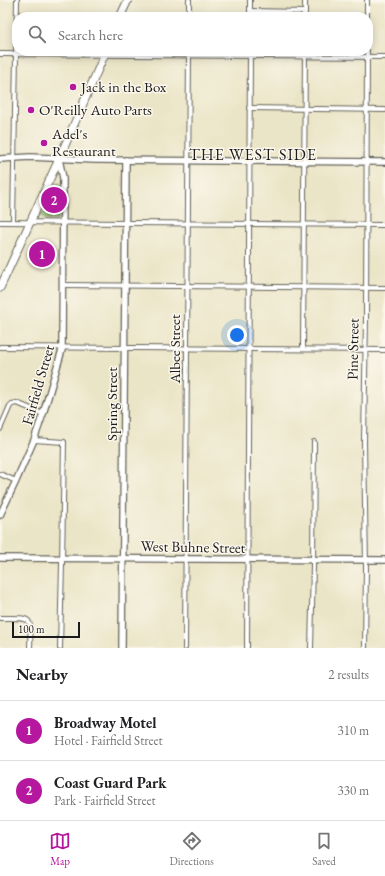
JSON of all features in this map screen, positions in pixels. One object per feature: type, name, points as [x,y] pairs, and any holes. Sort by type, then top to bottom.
[{"type":"highway","points":[[122,12],[128,0]]},
{"type":"highway","points":[[0,288],[59,159],[104,56]]},
{"type":"street","points":[[17,0],[17,12]]},
{"type":"street","points":[[189,0],[189,12]]},
{"type":"street","points":[[250,0],[250,11],[305,12],[305,0]]},
{"type":"street","points":[[367,0],[367,12]]},
{"type":"street","points":[[0,54],[12,54]]},
{"type":"street","points":[[14,222],[16,56]]},
{"type":"street","name":"Albee Street","points":[[185,648],[189,56]]},
{"type":"street","points":[[247,648],[250,56],[385,57]]},
{"type":"street","points":[[303,349],[305,57]]},
{"type":"street","name":"Pine Street","points":[[365,648],[366,560],[364,442],[366,350],[367,57]]},
{"type":"street","points":[[250,108],[385,110]]},
{"type":"street","points":[[0,159],[30,157],[59,159],[188,161],[385,162]]},
{"type":"street","name":"Fairfield Street","points":[[0,515],[34,440],[62,348],[63,178],[59,159]]},
{"type":"street","name":"Spring Street","points":[[122,648],[126,160]]},
{"type":"street","points":[[0,222],[385,225]]},
{"type":"street","points":[[62,285],[385,288]]},
{"type":"street","points":[[0,347],[385,350]]},
{"type":"street","points":[[0,429],[12,404],[17,403],[43,414]]},
{"type":"street","points":[[34,440],[64,442],[60,648]]},
{"type":"street","points":[[312,648],[314,442]]},
{"type":"street","points":[[0,474],[16,481]]},
{"type":"street","name":"West Buhne Street","points":[[0,558],[385,560]]},
{"type":"street","points":[[0,618],[22,618],[28,620],[30,624],[30,648]]},
{"type":"green space","points":[[57,184],[60,184],[58,219],[44,219],[42,217]]},
{"type":"place","name":"Jack in the Box","points":[[73,87]]},
{"type":"place","name":"O'Reilly Auto Parts","points":[[31,110]]},
{"type":"place","name":"Adel's Restaurant","points":[[44,143]]},
{"type":"place","name":"Coast Guard Park","points":[[54,200]]},
{"type":"place","name":"Broadway Motel","points":[[42,254]]},
{"type":"district","name":"THE WEST SIDE","points":[[253,154]]}]
